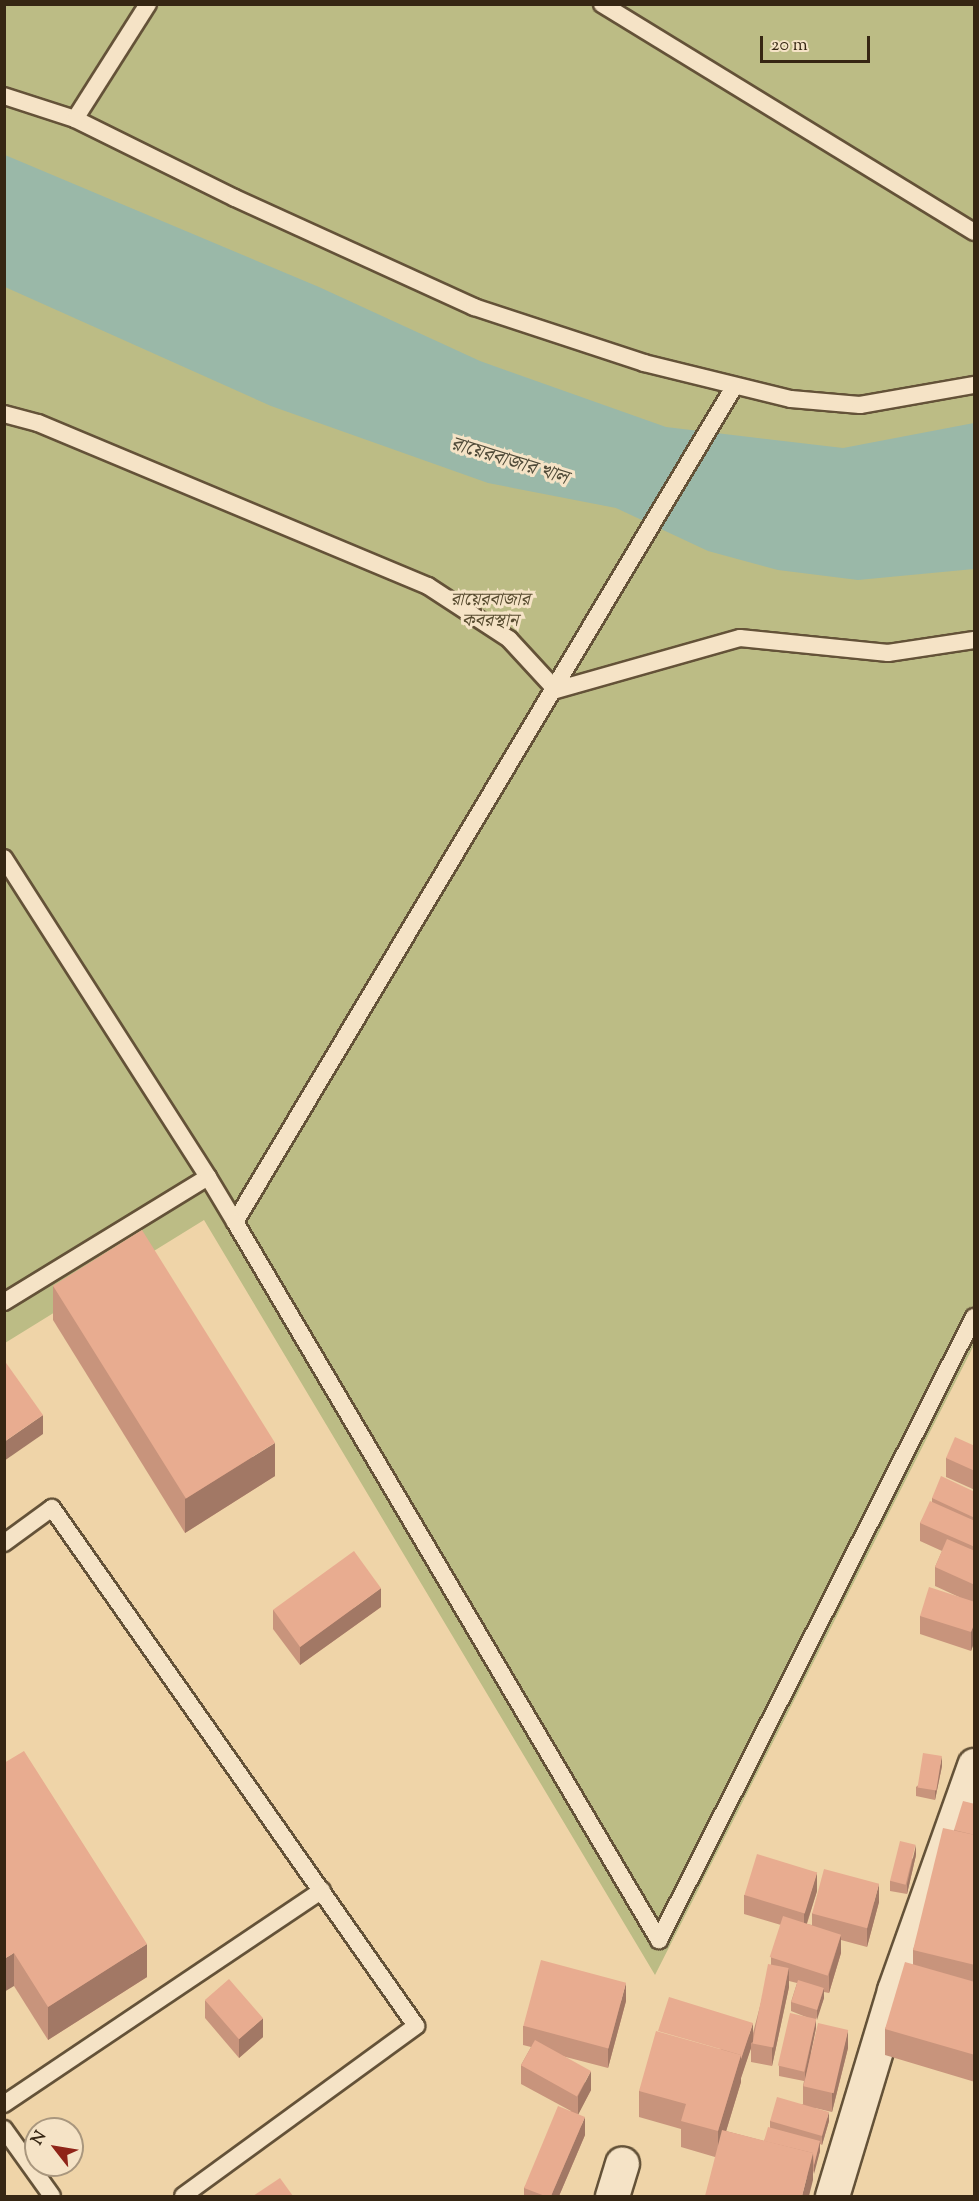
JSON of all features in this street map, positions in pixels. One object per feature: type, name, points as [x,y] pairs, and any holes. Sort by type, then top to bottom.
[{"type":"street","points":[[832,2196],[894,1990],[975,1766]]},
{"type":"street","points":[[612,2196],[622,2163]]},
{"type":"lane","points":[[75,118],[148,4]]},
{"type":"lane","points":[[602,4],[975,232]]},
{"type":"lane","points":[[4,96],[75,118],[235,198],[474,307],[644,363],[734,387],[791,399],[860,405],[975,385]]},
{"type":"lane","points":[[235,1222],[556,690],[611,588],[734,387]]},
{"type":"lane","points":[[4,414],[38,423],[428,586],[509,639],[556,690]]},
{"type":"lane","points":[[556,690],[740,638],[888,653],[975,640]]},
{"type":"lane","points":[[4,858],[208,1177],[659,1940],[975,1317]]},
{"type":"lane","points":[[4,1302],[208,1177]]},
{"type":"lane","points":[[4,1543],[52,1508],[416,2026],[183,2196]]},
{"type":"lane","points":[[4,2104],[322,1890]]},
{"type":"lane","points":[[4,2129],[52,2196]]},
{"type":"green space","name":"রায়েরবাজার কবরস্থান","points":[[5,5],[974,5],[974,1345],[655,1975],[204,1220],[5,1343]]},
{"type":"water","name":"রায়েরবাজার খাল","points":[[5,155],[319,287],[480,361],[666,427],[843,448],[974,423],[974,569],[858,580],[778,570],[708,551],[616,508],[488,483],[271,406],[5,287]]},
{"type":"building","points":[[142,1230],[275,1443],[186,1499],[53,1286]]},
{"type":"building","points":[[4,1360],[43,1415],[4,1442]]},
{"type":"building","points":[[955,1437],[975,1446],[975,1471],[946,1458]]},
{"type":"building","points":[[941,1476],[975,1492],[975,1518],[932,1498]]},
{"type":"building","points":[[930,1501],[975,1521],[975,1547],[920,1523]]},
{"type":"building","points":[[947,1539],[975,1551],[975,1585],[935,1567]]},
{"type":"building","points":[[354,1551],[381,1588],[300,1647],[273,1610]]},
{"type":"building","points":[[929,1587],[975,1602],[975,1622],[971,1632],[920,1616]]},
{"type":"building","points":[[24,1751],[147,1944],[48,2007],[14,1953],[4,1959],[4,1763]]},
{"type":"building","points":[[923,1753],[942,1756],[936,1791],[918,1788]]},
{"type":"building","points":[[963,1801],[975,1804],[975,1835],[954,1830]]},
{"type":"building","points":[[943,1828],[975,1835],[975,1965],[913,1950]]},
{"type":"building","points":[[900,1841],[916,1845],[906,1885],[890,1881]]},
{"type":"building","points":[[757,1854],[817,1872],[805,1914],[744,1895]]},
{"type":"building","points":[[824,1869],[879,1884],[867,1928],[812,1913]]},
{"type":"building","points":[[783,1916],[841,1935],[828,1976],[770,1957]]},
{"type":"building","points":[[541,1960],[626,1983],[608,2048],[523,2026]]},
{"type":"building","points":[[905,1962],[975,1982],[975,2055],[885,2029]]},
{"type":"building","points":[[768,1964],[789,1968],[773,2048],[753,2044]]},
{"type":"building","points":[[229,1979],[263,2018],[239,2039],[205,2000]]},
{"type":"building","points":[[798,1980],[824,1988],[817,2010],[791,2002]]},
{"type":"building","points":[[669,1997],[753,2023],[741,2059],[741,2055],[658,2031]]},
{"type":"building","points":[[790,2013],[816,2019],[804,2072],[778,2066]]},
{"type":"building","points":[[818,2023],[848,2030],[834,2093],[803,2086]]},
{"type":"building","points":[[656,2031],[741,2055],[718,2131],[681,2121],[686,2104],[639,2091]]},
{"type":"building","points":[[535,2040],[591,2071],[577,2096],[521,2065]]},
{"type":"building","points":[[777,2097],[829,2112],[822,2136],[770,2121]]},
{"type":"building","points":[[558,2106],[585,2117],[551,2196],[545,2196],[524,2188]]},
{"type":"building","points":[[768,2127],[820,2141],[814,2165],[813,2153],[764,2141]]},
{"type":"building","points":[[722,2130],[813,2153],[802,2196],[705,2196]]},
{"type":"building","points":[[280,2178],[293,2196],[253,2196]]}]
